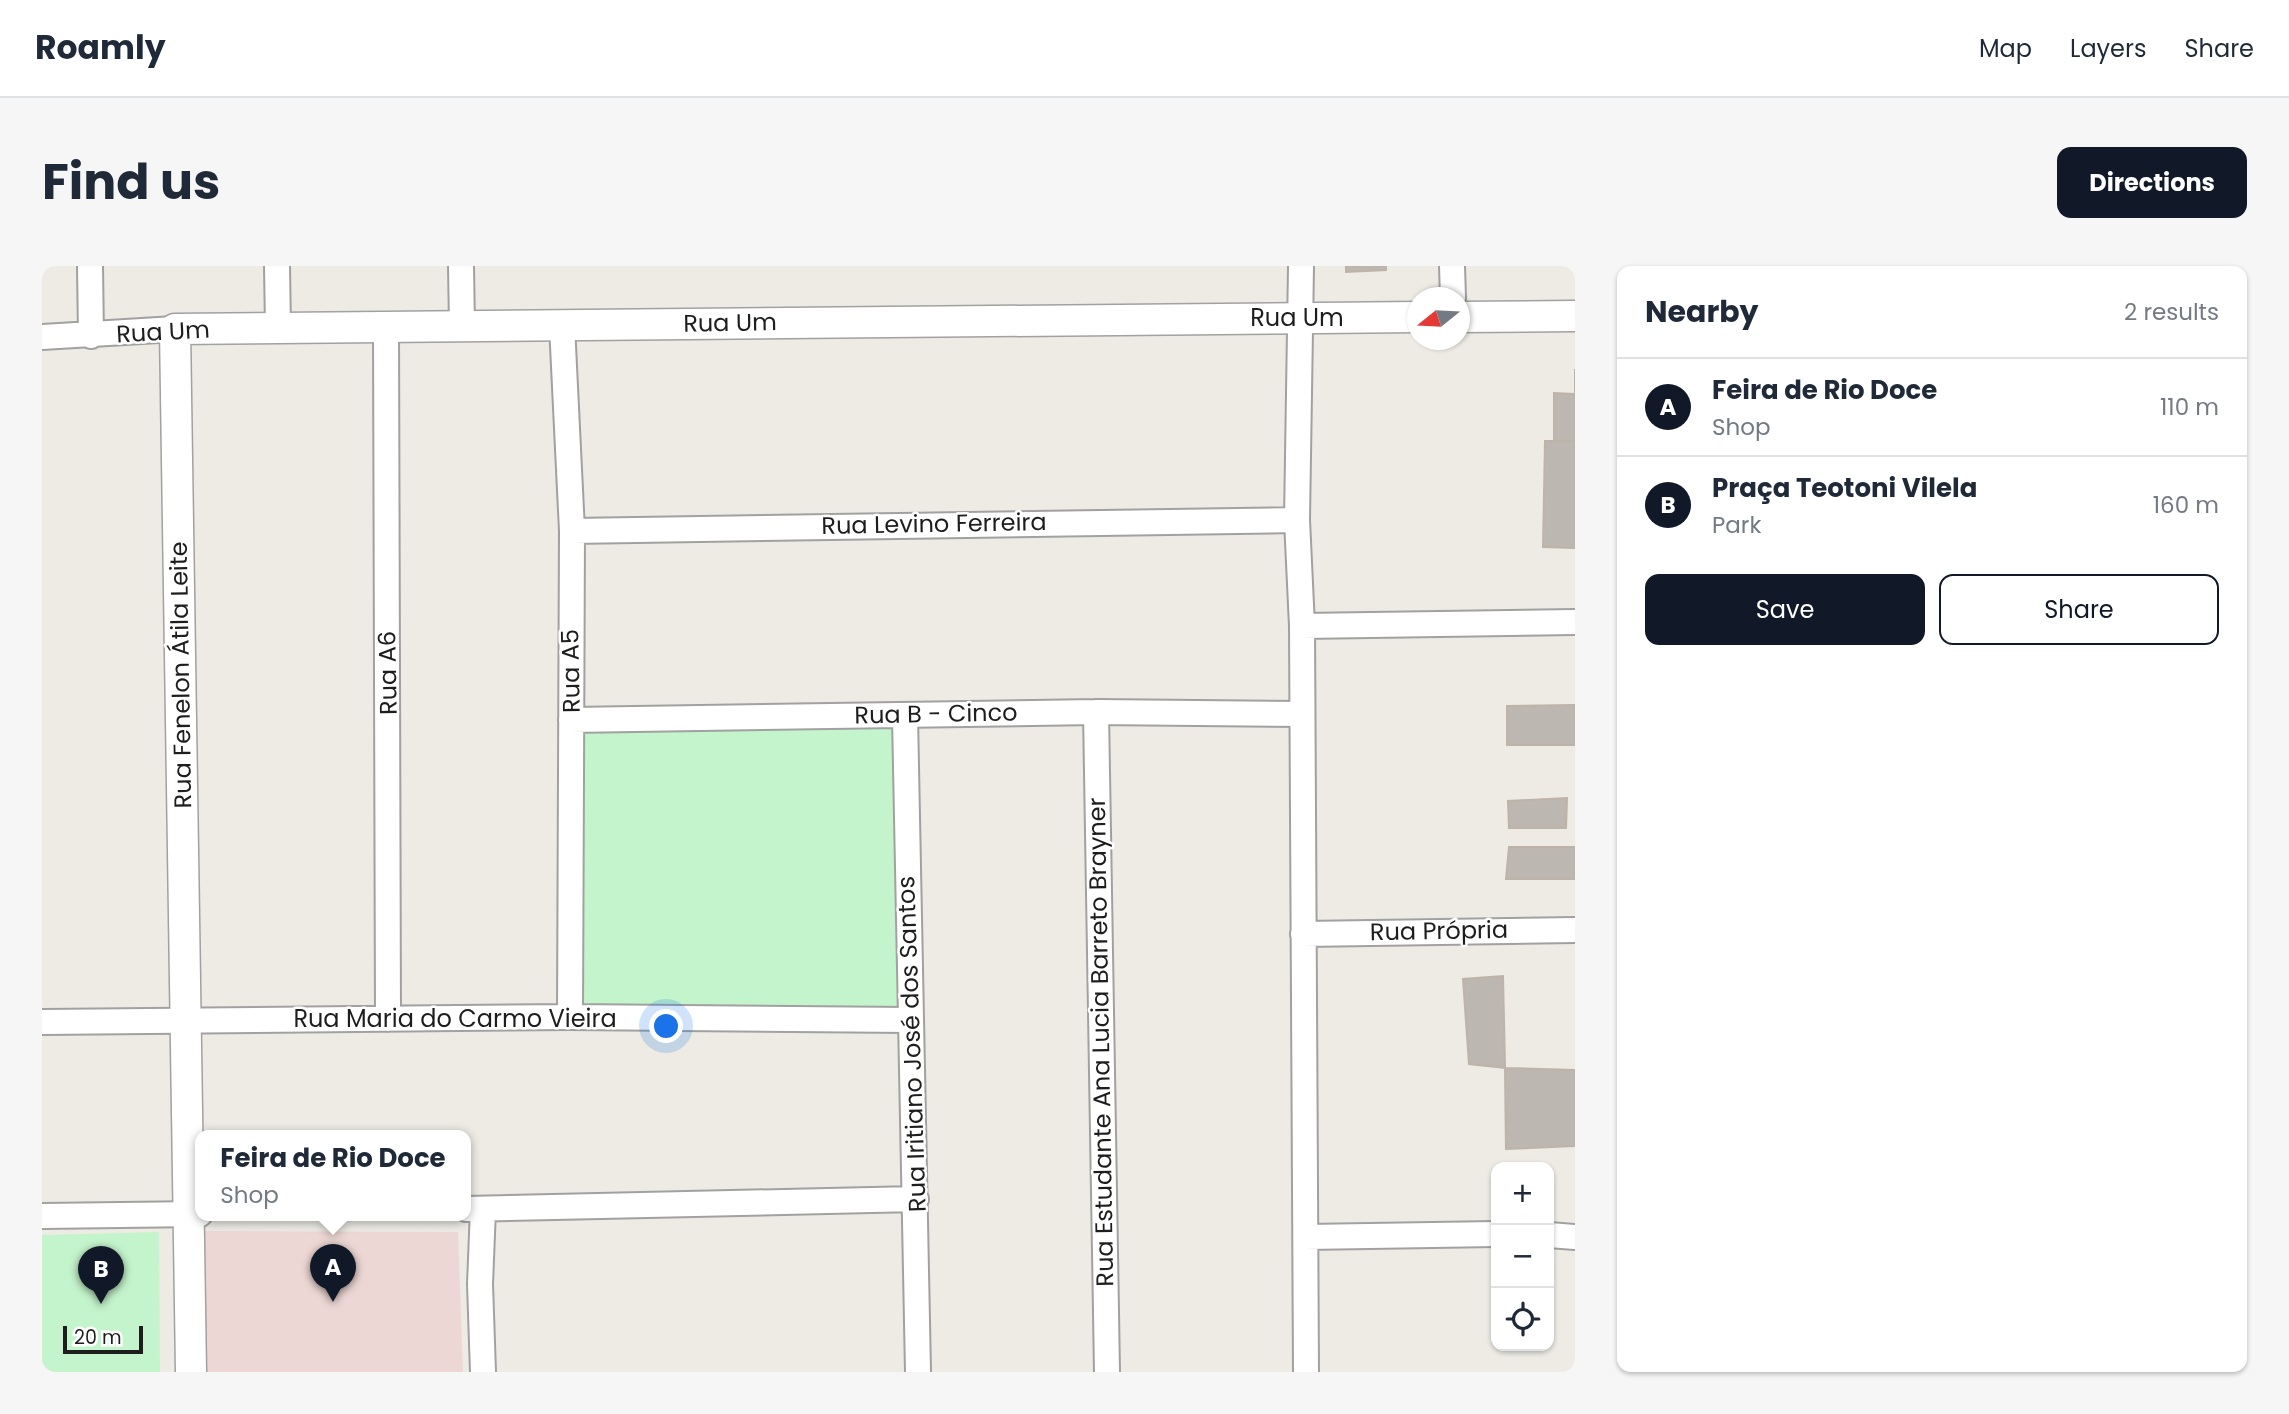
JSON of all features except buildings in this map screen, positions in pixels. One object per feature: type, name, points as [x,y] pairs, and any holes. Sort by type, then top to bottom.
[{"type":"street","points":[[90,266],[91,336]]},
{"type":"street","points":[[277,266],[278,328]]},
{"type":"street","points":[[461,266],[462,326]]},
{"type":"street","points":[[1301,266],[1297,520],[1302,626],[1306,1372]]},
{"type":"street","points":[[1452,266],[1453,287]]},
{"type":"street","points":[[1470,317],[1575,316]]},
{"type":"street","name":"Rua Um","points":[[42,337],[175,329],[1407,317]]},
{"type":"street","name":"Rua A5","points":[[562,325],[572,531],[570,1017]]},
{"type":"street","name":"Rua A6","points":[[386,327],[388,1019]]},
{"type":"street","name":"Rua Fenelon Átila Leite","points":[[175,329],[188,1021],[195,1214],[191,1372]]},
{"type":"street","name":"Rua Levino Ferreira","points":[[572,531],[1297,520]]},
{"type":"street","points":[[1302,626],[1575,622]]},
{"type":"street","name":"Rua B - Cinco","points":[[572,720],[1096,712],[1301,713]]},
{"type":"street","name":"Rua Estudante Ana Lucia Barreto Brayner","points":[[1096,712],[1107,1372]]},
{"type":"street","name":"Rua Iritiano José dos Santos","points":[[905,716],[918,1372]]},
{"type":"street","name":"Rua Própria","points":[[1303,934],[1575,930]]},
{"type":"street","name":"Rua Maria do Carmo Vieira","points":[[42,1022],[570,1017],[909,1020]]},
{"type":"street","points":[[483,1372],[474,1209],[916,1199]]},
{"type":"street","points":[[42,1216],[195,1214]]},
{"type":"street","points":[[1306,1237],[1491,1234]]},
{"type":"street","points":[[1554,1236],[1575,1237]]},
{"type":"shaded area","points":[[205,1231],[458,1232],[463,1372],[205,1372]]},
{"type":"green space","points":[[892,727],[897,1008],[577,1012],[572,731]]},
{"type":"green space","points":[[159,1232],[160,1372],[42,1372],[42,1235]]},
{"type":"place","name":"Feira de Rio Doce","points":[[333,1302]]},
{"type":"place","name":"Praça Teotoni Vilela","points":[[101,1304]]}]
